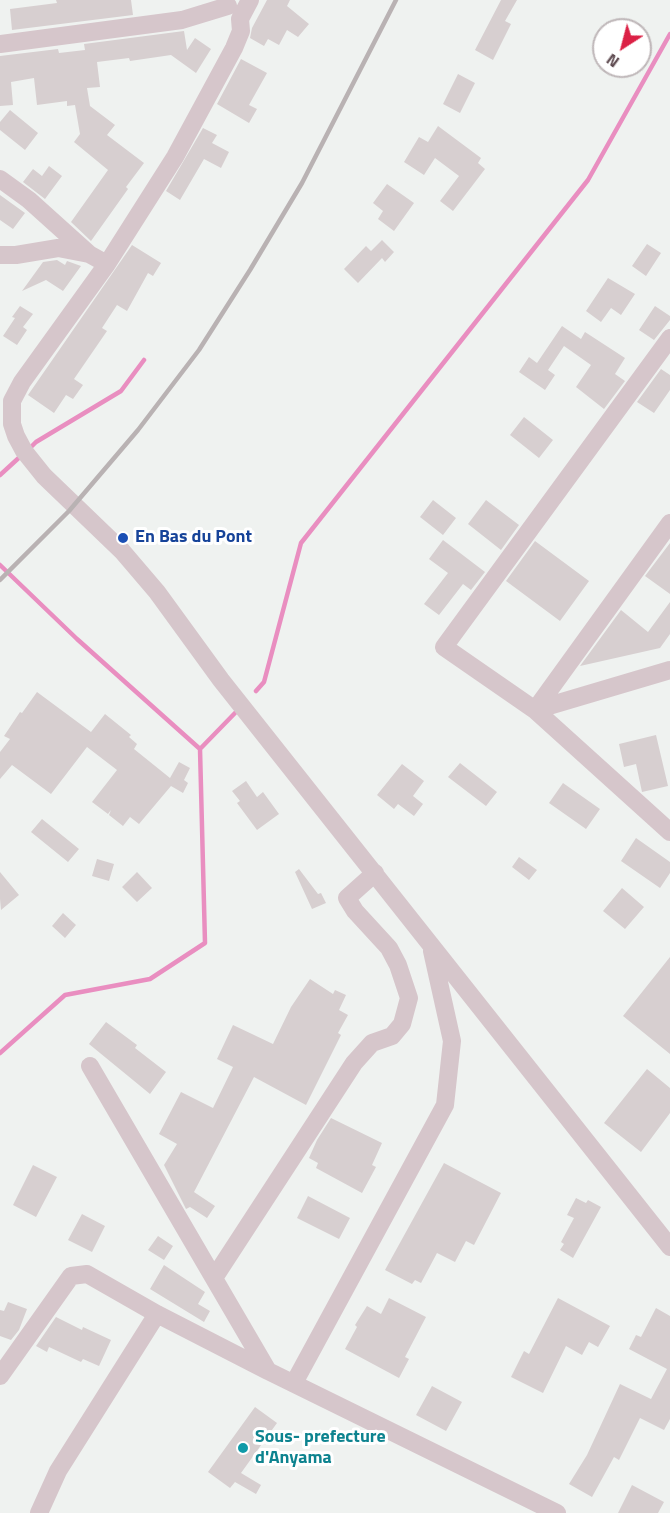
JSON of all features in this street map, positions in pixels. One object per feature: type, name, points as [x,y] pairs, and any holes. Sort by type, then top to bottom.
[{"type":"street","points":[[0,44],[182,20],[250,0]]},
{"type":"street","points":[[229,8],[242,31],[234,48],[175,157],[107,264],[17,392],[12,401],[12,424],[8,434],[44,476],[122,551],[157,592],[221,680],[670,1247]]},
{"type":"street","points":[[0,179],[29,200],[89,254],[107,264]]},
{"type":"street","points":[[0,255],[16,255],[58,248],[89,254]]},
{"type":"street","points":[[670,338],[444,647],[535,710],[670,832]]},
{"type":"street","points":[[535,710],[670,523]]},
{"type":"street","points":[[535,710],[670,670]]},
{"type":"street","points":[[214,1278],[354,1063],[372,1043],[392,1036],[402,1024],[409,998],[398,965],[389,948],[355,911],[347,898],[375,873]]},
{"type":"street","points":[[294,1383],[445,1105],[452,1041],[431,946]]},
{"type":"street","points":[[90,1066],[268,1371]]},
{"type":"street","points":[[0,1376],[71,1276],[87,1274],[157,1314],[268,1371],[556,1513]]},
{"type":"street","points":[[39,1513],[58,1471],[157,1314]]},
{"type":"building","points":[[56,0],[131,0],[133,15],[12,30],[10,9],[57,3]]},
{"type":"building","points":[[267,0],[290,0],[287,6],[309,24],[298,37],[287,30],[279,45],[268,39],[264,46],[250,38],[252,28]]},
{"type":"building","points":[[501,0],[517,0],[505,21],[511,24],[493,60],[475,50]]},
{"type":"building","points":[[184,31],[187,50],[195,38],[211,49],[196,73],[171,55],[130,61],[129,58],[97,62],[100,87],[87,88],[90,106],[115,125],[107,135],[144,163],[91,241],[71,222],[108,170],[74,142],[80,134],[75,105],[67,106],[67,101],[37,105],[34,78],[11,82],[13,105],[0,106],[0,56],[58,49],[59,53],[85,50],[84,44]]},
{"type":"building","points":[[241,59],[267,73],[249,105],[257,109],[249,123],[217,104]]},
{"type":"building","points":[[458,74],[475,83],[460,113],[443,104]]},
{"type":"building","points":[[10,110],[38,133],[25,150],[0,130],[0,122]]},
{"type":"building","points":[[438,126],[481,158],[478,163],[485,169],[453,211],[440,201],[459,176],[435,158],[424,175],[404,162],[419,137],[428,142]]},
{"type":"building","points":[[203,128],[217,135],[212,143],[229,152],[221,168],[204,159],[180,200],[166,191]]},
{"type":"building","points":[[49,166],[62,176],[45,199],[23,182],[33,169],[42,176]]},
{"type":"building","points":[[387,184],[414,203],[394,231],[378,219],[383,211],[373,203]]},
{"type":"building","points":[[0,195],[25,213],[13,229],[0,220]]},
{"type":"building","points":[[382,240],[394,252],[385,262],[382,258],[358,283],[344,269],[366,246],[371,251]]},
{"type":"building","points":[[647,244],[661,253],[646,276],[632,266]]},
{"type":"building","points":[[132,245],[161,263],[153,276],[148,273],[127,311],[117,305],[102,328],[107,331],[74,379],[83,385],[73,399],[66,395],[54,413],[28,395]]},
{"type":"building","points":[[57,260],[65,265],[67,261],[81,266],[63,291],[46,280],[22,291],[43,262]]},
{"type":"building","points":[[608,278],[635,294],[621,315],[611,308],[601,322],[586,311]]},
{"type":"building","points":[[20,306],[33,314],[23,327],[27,330],[17,345],[3,336]]},
{"type":"building","points":[[655,306],[670,316],[670,320],[654,340],[639,330]]},
{"type":"building","points":[[562,326],[581,339],[585,332],[625,358],[615,374],[625,381],[604,409],[576,387],[591,365],[564,346],[548,370],[555,375],[545,390],[519,372],[529,357],[537,363]]},
{"type":"building","points":[[661,369],[670,375],[670,390],[654,413],[637,402]]},
{"type":"building","points":[[524,417],[553,440],[539,458],[510,435]]},
{"type":"building","points":[[433,500],[456,518],[443,535],[420,517]]},
{"type":"building","points":[[486,500],[519,525],[501,550],[468,524]]},
{"type":"building","points":[[443,540],[485,572],[471,590],[463,584],[439,615],[424,604],[448,573],[429,559]]},
{"type":"building","points":[[535,541],[589,581],[560,621],[506,581]]},
{"type":"building","points":[[670,543],[670,594],[645,576]]},
{"type":"building","points":[[670,602],[670,634],[660,648],[580,666],[621,610],[648,632]]},
{"type":"building","points":[[37,692],[91,732],[105,714],[131,735],[129,737],[137,744],[134,749],[170,778],[179,762],[190,768],[184,780],[188,783],[183,793],[171,786],[139,824],[130,817],[123,826],[109,815],[111,810],[108,814],[92,802],[117,770],[87,747],[51,794],[12,765],[0,779],[0,752],[10,739],[4,736]]},
{"type":"building","points":[[656,735],[668,786],[642,792],[636,764],[624,767],[619,744]]},
{"type":"building","points":[[460,763],[497,792],[486,806],[448,777]]},
{"type":"building","points":[[402,764],[424,781],[413,796],[423,804],[414,816],[398,804],[394,809],[377,795]]},
{"type":"building","points":[[246,781],[257,797],[263,792],[279,814],[257,830],[237,803],[240,801],[232,791]]},
{"type":"building","points":[[563,783],[600,809],[586,829],[549,803]]},
{"type":"building","points":[[42,819],[79,849],[68,862],[31,832]]},
{"type":"building","points":[[636,838],[670,862],[670,873],[660,888],[621,861]]},
{"type":"building","points":[[519,857],[537,870],[529,880],[512,867]]},
{"type":"building","points":[[97,859],[114,864],[109,881],[92,876]]},
{"type":"building","points":[[299,869],[318,894],[321,893],[326,903],[312,909],[295,872]]},
{"type":"building","points":[[0,872],[19,895],[1,910],[0,899]]},
{"type":"building","points":[[137,872],[152,888],[137,902],[122,887]]},
{"type":"building","points":[[622,888],[644,907],[625,929],[603,911]]},
{"type":"building","points":[[63,913],[76,925],[65,938],[52,926]]},
{"type":"building","points":[[670,957],[670,1054],[623,1016]]},
{"type":"building","points":[[310,979],[333,994],[335,990],[346,995],[339,1010],[348,1015],[338,1033],[341,1035],[306,1105],[254,1077],[194,1192],[215,1206],[207,1218],[190,1207],[186,1209],[164,1165],[177,1144],[159,1134],[181,1092],[213,1108],[233,1067],[217,1059],[233,1025],[273,1044],[291,1007]]},
{"type":"building","points":[[106,1022],[137,1045],[135,1048],[166,1072],[150,1094],[89,1044]]},
{"type":"building","points":[[647,1069],[670,1088],[670,1113],[641,1152],[604,1123]]},
{"type":"building","points":[[331,1118],[382,1143],[372,1165],[376,1167],[362,1193],[316,1168],[318,1163],[309,1158]]},
{"type":"building","points":[[444,1163],[501,1193],[474,1245],[466,1241],[455,1262],[437,1253],[421,1283],[415,1280],[412,1284],[385,1270]]},
{"type":"building","points":[[33,1165],[57,1177],[36,1217],[13,1205]]},
{"type":"building","points":[[308,1196],[350,1218],[339,1239],[297,1218]]},
{"type":"building","points":[[576,1198],[586,1203],[588,1200],[601,1207],[573,1258],[560,1250],[564,1244],[561,1242],[574,1218],[567,1215]]},
{"type":"building","points":[[82,1214],[105,1226],[92,1252],[68,1240]]},
{"type":"building","points":[[158,1236],[173,1246],[164,1260],[148,1250]]},
{"type":"building","points":[[164,1265],[205,1292],[198,1304],[210,1311],[204,1322],[150,1289]]},
{"type":"building","points":[[389,1298],[426,1317],[405,1357],[409,1359],[399,1378],[345,1349],[357,1327],[355,1325],[367,1306],[381,1314]]},
{"type":"building","points":[[558,1298],[610,1326],[598,1347],[589,1342],[582,1355],[566,1346],[543,1393],[511,1377],[524,1351],[529,1354]]},
{"type":"building","points":[[8,1302],[27,1309],[19,1330],[11,1340],[0,1336],[0,1310],[4,1311]]},
{"type":"building","points":[[656,1308],[670,1316],[670,1419],[664,1430],[640,1418],[619,1460],[614,1457],[592,1497],[569,1484],[587,1455],[620,1384],[651,1399],[667,1369],[629,1349],[636,1335],[641,1337]]},
{"type":"building","points":[[56,1317],[82,1330],[83,1327],[111,1340],[99,1366],[83,1359],[81,1362],[49,1347],[47,1352],[36,1346]]},
{"type":"building","points":[[432,1386],[462,1402],[446,1431],[416,1415]]},
{"type":"building","name":"Sous- prefecture d'Anyama","points":[[255,1407],[277,1423],[241,1473],[261,1485],[256,1494],[235,1482],[230,1488],[208,1472]]},
{"type":"building","points":[[632,1485],[664,1502],[658,1513],[618,1513]]},
{"type":"waterway","points":[[256,691],[264,682],[301,543],[588,180],[670,34]]},
{"type":"waterway","points":[[29,449],[36,442],[121,391],[144,360]]},
{"type":"waterway","points":[[0,475],[23,454]]},
{"type":"waterway","points":[[0,565],[77,639],[200,749]]},
{"type":"waterway","points":[[0,1053],[65,995],[150,979],[205,943],[200,749],[235,713]]},
{"type":"railway","points":[[0,580],[69,511],[138,430],[199,350],[302,183],[396,0]]},
{"type":"place","name":"En Bas du Pont","points":[[123,538]]},
{"type":"place","name":"Sous- prefecture d'Anyama","points":[[243,1448]]}]
